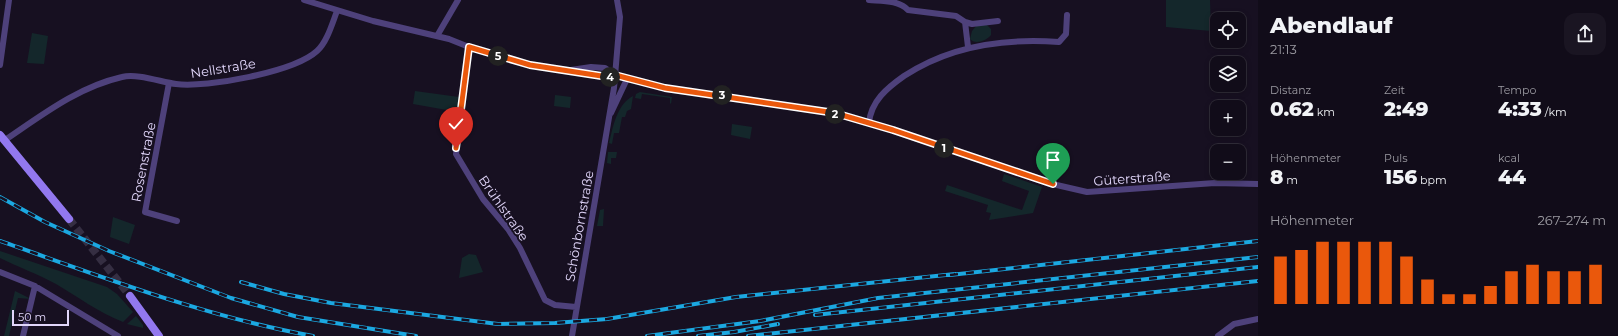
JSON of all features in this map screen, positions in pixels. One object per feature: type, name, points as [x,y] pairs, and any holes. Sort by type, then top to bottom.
[{"type":"main road","points":[[2,137],[69,219]]},
{"type":"main road","points":[[130,296],[159,336]]},
{"type":"street","points":[[0,65],[9,0]]},
{"type":"street","name":"Güterstraße","points":[[304,0],[337,11],[437,36],[530,65],[571,70],[608,77],[615,75],[665,88],[835,113],[1048,183],[1087,192],[1214,183],[1258,184]]},
{"type":"street","points":[[437,36],[458,0]]},
{"type":"street","name":"Schönbornstraße","points":[[572,336],[615,75],[620,17],[617,0]]},
{"type":"street","points":[[869,0],[905,3],[908,10],[956,16],[965,22],[972,24],[998,21]]},
{"type":"street","name":"Nellstraße","points":[[2,137],[54,106],[113,79],[128,76],[169,83],[206,84],[270,71],[299,62],[314,53],[323,44],[337,11]]},
{"type":"street","points":[[869,123],[873,107],[878,98],[895,82],[919,67],[968,47],[1010,41],[1059,42],[1066,34],[1067,15]]},
{"type":"street","points":[[965,22],[968,47]]},
{"type":"street","name":"Brühlstraße","points":[[469,47],[456,154],[483,199],[508,229],[520,248],[542,295],[550,303],[555,305],[576,307]]},
{"type":"street","name":"Schönbornstraße","points":[[608,120],[627,78]]},
{"type":"street","name":"Rosenstraße","points":[[169,83],[145,212],[177,221]]},
{"type":"street","points":[[0,272],[35,286],[118,336]]},
{"type":"street","points":[[23,336],[35,286]]},
{"type":"street","points":[[1218,336],[1234,324],[1258,320]]},
{"type":"green space","points":[[1166,0],[1210,0],[1210,31],[1166,27]]},
{"type":"green space","points":[[986,24],[991,29],[991,35],[978,42],[972,41],[970,39],[972,31],[977,25]]},
{"type":"green space","points":[[32,33],[48,36],[44,64],[27,63]]},
{"type":"green space","points":[[415,91],[459,97],[458,112],[413,104]]},
{"type":"green space","points":[[640,92],[672,97],[671,104],[670,98],[642,94],[641,99],[635,98],[636,94]]},
{"type":"green space","points":[[555,95],[571,97],[570,108],[554,106]]},
{"type":"green space","points":[[633,96],[631,109],[627,111],[625,117],[622,117],[619,133],[614,133],[612,144],[609,143],[619,110],[623,104]]},
{"type":"green space","points":[[732,124],[752,127],[750,139],[731,135]]},
{"type":"green space","points":[[608,152],[617,152],[616,158],[611,158],[611,164],[607,163]]},
{"type":"green space","points":[[1004,174],[1042,187],[1033,213],[989,220],[991,213],[986,212],[988,205],[945,191],[947,185],[1022,210],[1029,191],[1002,181]]},
{"type":"green space","points":[[604,209],[603,226],[597,226],[600,210]]},
{"type":"green space","points":[[113,217],[135,225],[129,244],[110,237]]},
{"type":"green space","points":[[0,251],[107,287],[117,294],[133,312],[123,322],[114,318],[49,280],[0,258]]},
{"type":"green space","points":[[469,254],[476,255],[483,272],[459,278],[462,258]]},
{"type":"green space","points":[[15,291],[31,299],[18,298],[9,336],[4,336]]},
{"type":"green space","points":[[136,316],[143,325],[143,328],[127,324]]},
{"type":"tunnel","points":[[69,219],[130,296]]},
{"type":"railway","points":[[0,197],[45,222],[109,251],[231,298],[298,317],[416,336]]},
{"type":"railway","points":[[0,241],[116,282],[194,307],[273,328],[313,336]]},
{"type":"railway","points":[[950,275],[1258,241]]},
{"type":"railway","points":[[647,336],[760,321],[878,298],[1258,257]]},
{"type":"railway","points":[[815,315],[1258,267]]},
{"type":"railway","points":[[241,282],[284,294],[331,303],[498,324],[555,323],[607,319],[736,297],[955,274]]},
{"type":"railway","points":[[748,336],[1258,281]]},
{"type":"railway","points":[[698,336],[734,332],[778,324]]},
{"type":"route","points":[[456,148],[469,47],[530,65],[571,70],[608,77],[615,75],[652,86],[715,94],[835,113],[893,130],[1053,184]]}]
